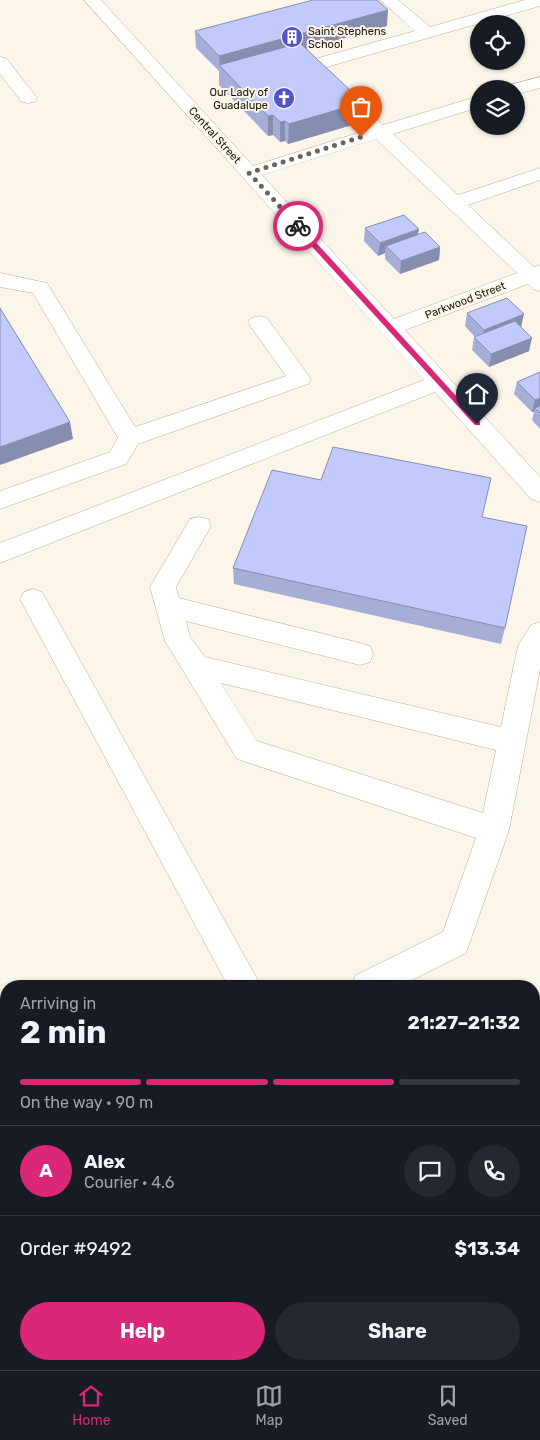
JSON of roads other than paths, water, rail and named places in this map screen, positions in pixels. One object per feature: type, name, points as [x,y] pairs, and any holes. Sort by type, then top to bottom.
[{"type":"street","name":"Central Street","points":[[92,0],[540,493]]},
{"type":"street","points":[[388,0],[427,33]]},
{"type":"street","points":[[536,1],[310,66],[454,203],[537,278]]},
{"type":"street","points":[[0,62],[28,98]]},
{"type":"street","points":[[525,86],[540,82]]},
{"type":"street","points":[[249,173],[470,103]]},
{"type":"street","points":[[454,203],[540,174]]},
{"type":"street","name":"Parkwood Street","points":[[390,328],[537,278]]},
{"type":"street","points":[[0,280],[40,288],[130,438]]},
{"type":"street","points":[[0,500],[118,458],[130,438],[300,379],[259,323]]},
{"type":"street","points":[[0,553],[440,382]]},
{"type":"street","points":[[199,526],[163,587],[178,641],[196,666],[247,750],[494,830]]},
{"type":"street","points":[[33,599],[243,980]]},
{"type":"street","points":[[168,606],[360,654]]},
{"type":"street","points":[[379,980],[455,942],[494,830],[531,646],[540,633]]},
{"type":"street","points":[[196,666],[512,742]]},
{"type":"place","name":"Saint Stephens School","points":[[292,37]]},
{"type":"place","name":"Our Lady of Guadalupe","points":[[284,98]]}]
